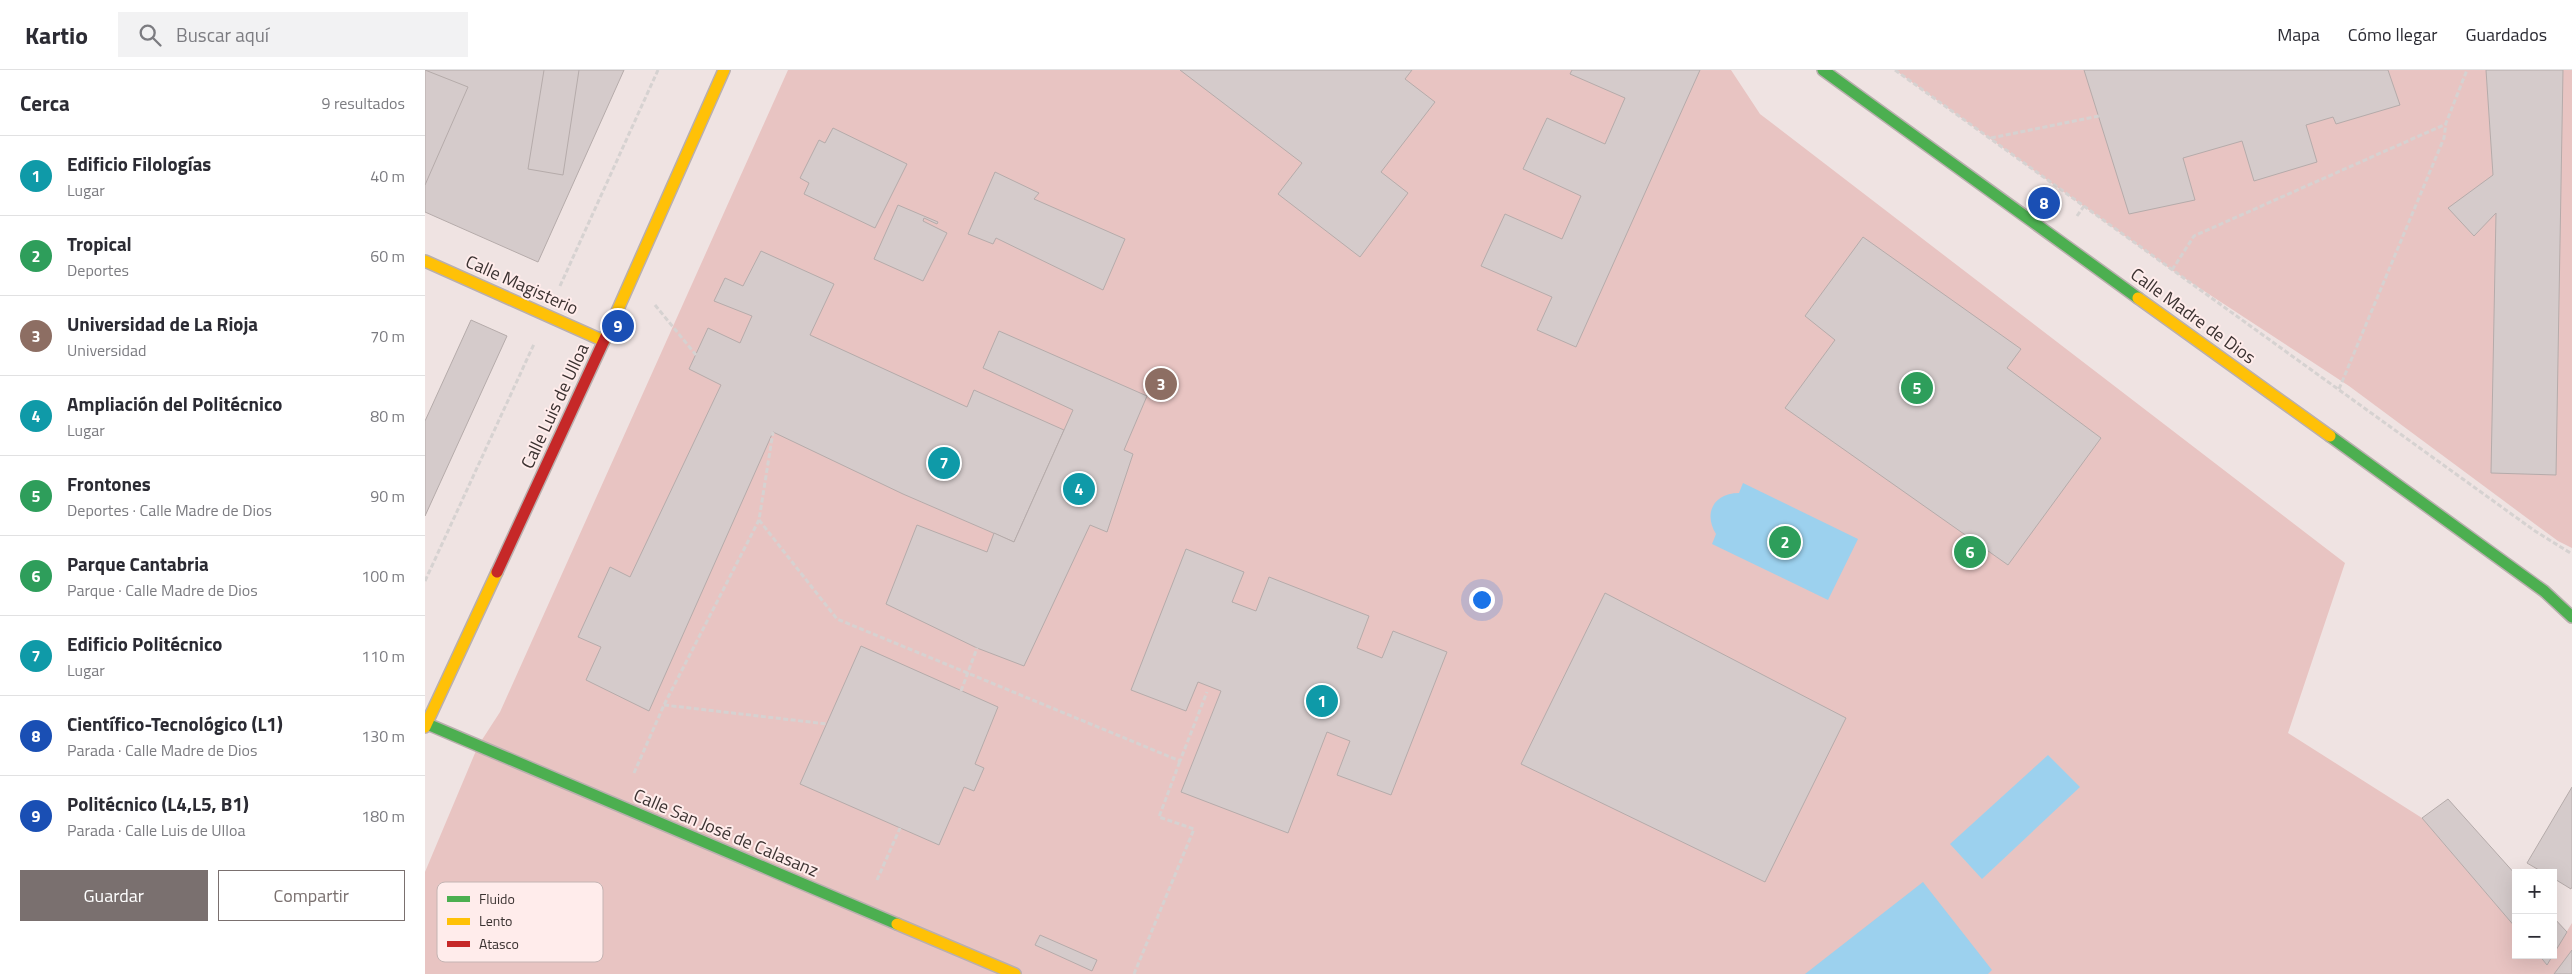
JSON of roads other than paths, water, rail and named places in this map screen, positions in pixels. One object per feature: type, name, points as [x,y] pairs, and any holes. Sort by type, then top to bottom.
[{"type":"main road","name":"Calle Luis de Ulloa","points":[[426,724],[604,341],[724,70]]},
{"type":"main road","name":"Calle Madre de Dios","points":[[1823,70],[2544,591],[2572,617]]},
{"type":"main road","name":"Calle Magisterio","points":[[425,261],[604,341]]},
{"type":"main road","name":"Calle Madre de Dios","points":[[2544,591],[2572,606]]},
{"type":"main road","name":"Calle San José de Calasanz","points":[[426,724],[1015,974]]},
{"type":"water","points":[[1743,483],[1858,539],[1828,600],[1712,544],[1716,534],[1711,519],[1713,506],[1723,496],[1739,493]]},
{"type":"water","points":[[2048,755],[2080,787],[1982,879],[1950,844]]},
{"type":"water","points":[[1923,882],[1992,970],[1988,974],[1805,974]]},
{"type":"place","name":"Científico-Tecnológico (L1)","points":[[2044,203]]},
{"type":"place","name":"Politécnico (L4,L5, B1)","points":[[618,326]]},
{"type":"place","name":"Universidad de La Rioja","points":[[1161,384]]},
{"type":"place","name":"Frontones","points":[[1917,388]]},
{"type":"place","name":"Edificio Politécnico","points":[[944,463]]},
{"type":"place","name":"Ampliación del Politécnico","points":[[1079,489]]},
{"type":"place","name":"Tropical","points":[[1785,542]]},
{"type":"place","name":"Parque Cantabria","points":[[1970,552]]},
{"type":"place","name":"Edificio Filologías","points":[[1322,701]]}]
